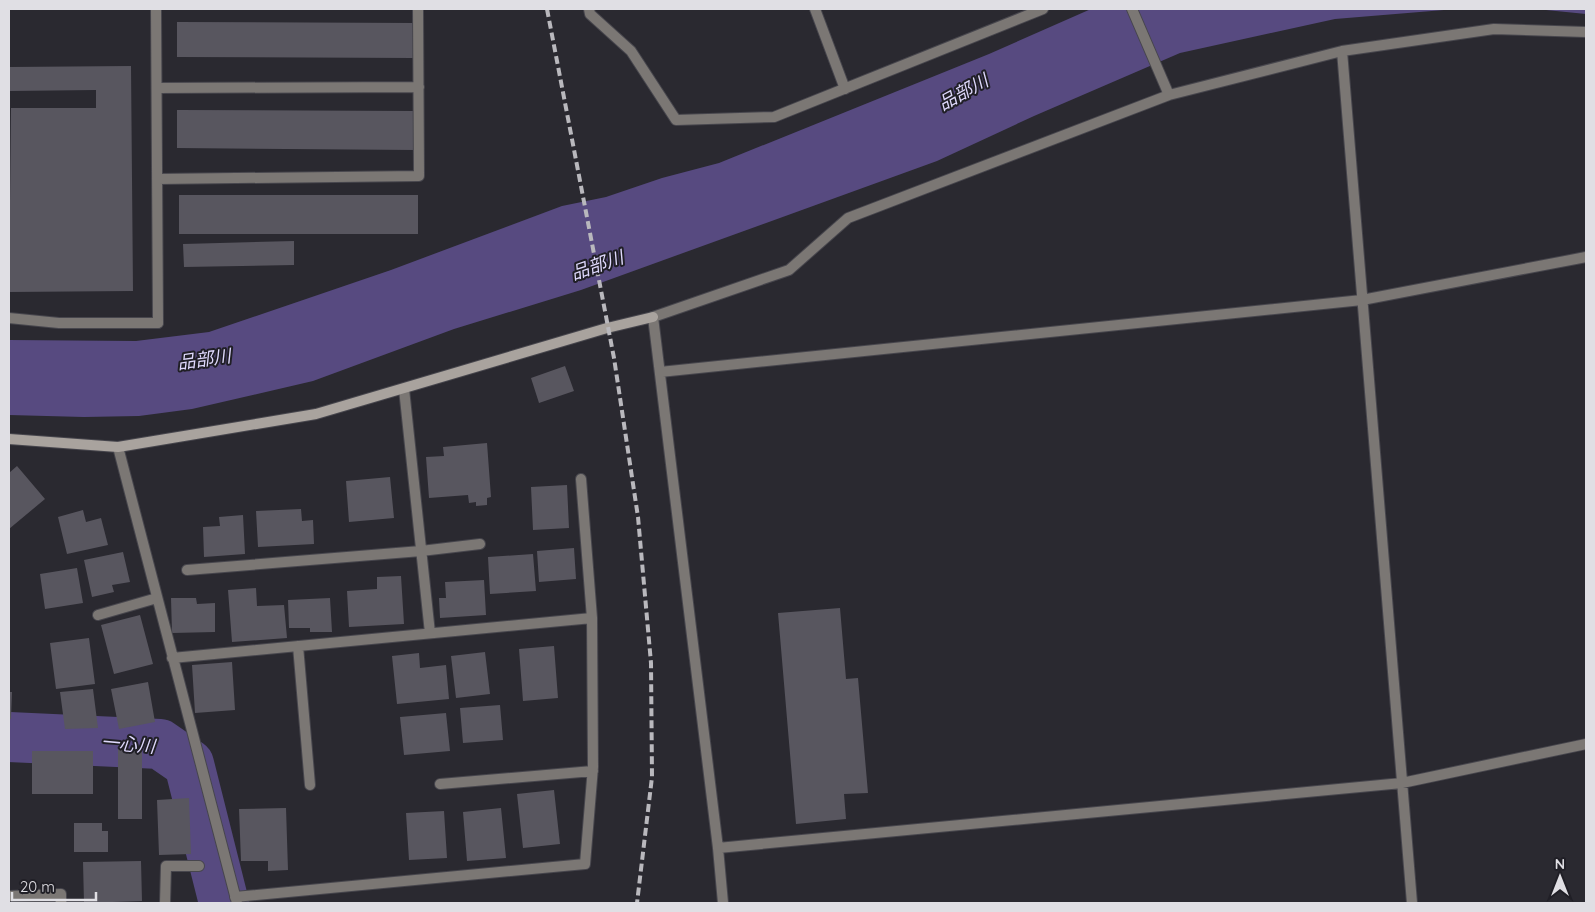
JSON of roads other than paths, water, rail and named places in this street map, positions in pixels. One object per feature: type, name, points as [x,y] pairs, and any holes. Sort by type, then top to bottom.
[{"type":"street","points":[[9,318],[59,323],[158,323],[156,9]]},
{"type":"street","points":[[157,179],[419,176],[418,9]]},
{"type":"street","points":[[588,9],[590,14],[631,51],[676,120],[774,117],[1043,9]]},
{"type":"street","points":[[814,9],[845,89]]},
{"type":"street","points":[[1132,9],[1169,95]]},
{"type":"street","points":[[9,439],[118,447],[316,414],[607,328],[653,317],[789,270],[848,218],[1169,95],[1342,51],[1494,29],[1586,32]]},
{"type":"street","points":[[1342,51],[1412,903]]},
{"type":"street","points":[[156,88],[419,87]]},
{"type":"street","points":[[660,372],[1362,300],[1586,257]]},
{"type":"street","points":[[653,317],[718,848],[723,903]]},
{"type":"street","points":[[404,389],[430,633]]},
{"type":"street","points":[[118,447],[236,900],[585,864],[593,771],[592,618],[582,479]]},
{"type":"street","points":[[187,570],[422,552],[480,544]]},
{"type":"street","points":[[98,615],[156,598]]},
{"type":"street","points":[[172,658],[592,618]]},
{"type":"street","points":[[298,646],[310,785]]},
{"type":"street","points":[[718,848],[1402,783],[1586,744]]},
{"type":"street","points":[[440,784],[593,771]]},
{"type":"street","points":[[165,903],[166,866],[199,866]]},
{"type":"street","points":[[9,896],[61,894],[61,903]]},
{"type":"water","name":"品部川","points":[[1091,9],[1456,9],[1335,19],[1180,53],[1034,116],[937,161],[581,290],[454,329],[313,381],[192,409],[139,416],[9,415],[9,340],[136,341],[209,332],[391,270],[562,206],[606,197],[662,178],[719,163],[989,54]]},
{"type":"water","points":[[1536,9],[1586,9],[1586,14]]},
{"type":"waterway","name":"一心川","points":[[9,737],[160,744],[189,764],[224,903]]},
{"type":"railway","points":[[547,9],[614,358],[638,517],[651,663],[652,777],[637,903]]}]
